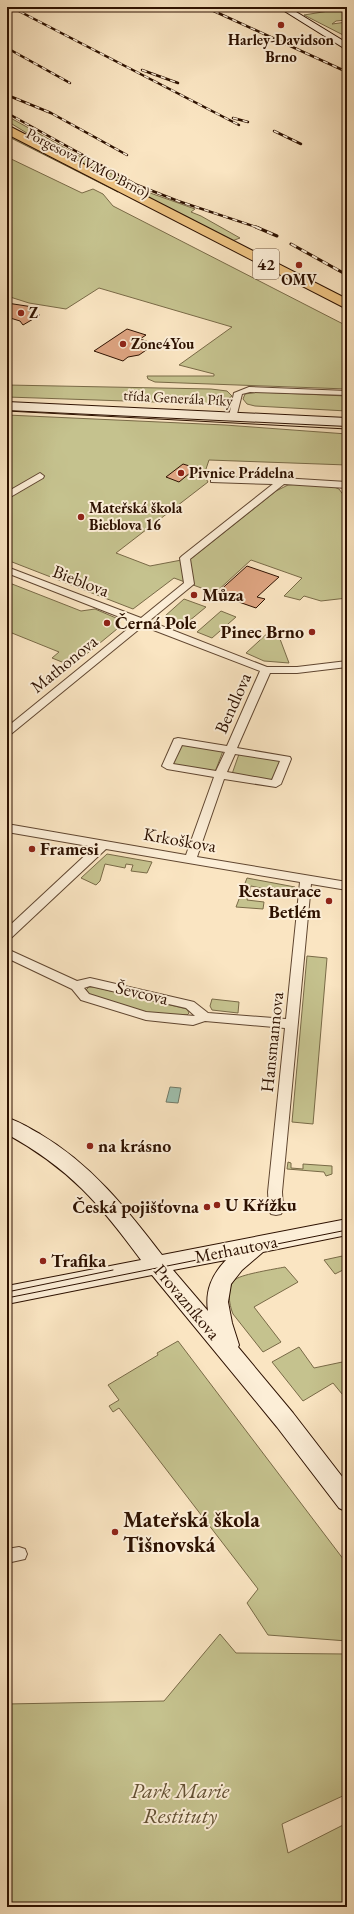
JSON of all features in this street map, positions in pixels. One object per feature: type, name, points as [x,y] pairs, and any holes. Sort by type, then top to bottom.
[{"type":"highway","name":"42","points":[[7,124],[50,153]]},
{"type":"highway","name":"42","points":[[7,129],[50,153],[347,306]]},
{"type":"highway","name":"Porgesova (VMO Brno)","points":[[7,139],[347,315]]},
{"type":"main road","points":[[282,7],[347,47]]},
{"type":"main road","name":"třída Generála Píky","points":[[7,400],[234,413],[347,422]]},
{"type":"main road","name":"třída Generála Píky","points":[[7,406],[347,415]]},
{"type":"main road","name":"Provazníkova","points":[[7,1125],[60,1157],[86,1178],[104,1198],[155,1265],[232,1357],[347,1501]]},
{"type":"main road","name":"Merhautova","points":[[7,1295],[347,1227]]},
{"type":"main road","points":[[232,1357],[220,1319],[216,1299],[225,1274],[257,1245]]},
{"type":"street","points":[[234,413],[238,393],[249,389],[347,393]]},
{"type":"street","points":[[7,496],[40,476]]},
{"type":"street","points":[[214,480],[282,481],[347,485]]},
{"type":"street","name":"Mathonova","points":[[7,732],[189,584],[185,558],[282,481]]},
{"type":"street","name":"Bieblova","points":[[7,570],[266,670]]},
{"type":"street","points":[[266,670],[297,670],[347,664]]},
{"type":"street","name":"Bendlova","points":[[190,859],[220,774],[266,670]]},
{"type":"street","name":"Bendlova","points":[[178,741],[286,759],[276,784],[220,774],[167,766],[178,741]]},
{"type":"street","name":"Krkoškova","points":[[7,828],[347,886]]},
{"type":"street","points":[[7,935],[104,844]]},
{"type":"street","name":"Hansmannova","points":[[276,1210],[275,1192],[306,878]]},
{"type":"street","name":"Ševcova","points":[[7,953],[76,986],[85,997],[146,1016],[193,1021],[205,1017],[291,1024]]},
{"type":"street","name":"Ševcova","points":[[76,986],[90,982],[190,1005],[205,1017]]},
{"type":"green space","points":[[347,8],[347,20],[336,21],[332,24],[347,22],[347,37],[304,15]]},
{"type":"green space","points":[[7,116],[139,189],[195,209],[191,212],[240,238],[232,241],[48,146],[7,121]]},
{"type":"green space","points":[[7,133],[110,187],[118,192],[7,136]]},
{"type":"green space","points":[[7,157],[82,193],[93,189],[103,194],[113,206],[347,326],[347,389],[155,382],[148,379],[147,376],[214,376],[214,374],[179,365],[232,327],[99,288],[66,309],[29,303],[7,296]]},
{"type":"green space","points":[[7,385],[211,389],[227,391],[232,396],[224,402],[215,404],[7,397]]},
{"type":"green space","points":[[258,392],[347,396],[347,411],[255,406],[247,404],[243,399],[245,394]]},
{"type":"green space","points":[[7,415],[225,425],[347,434],[347,465],[209,460],[204,475],[208,482],[116,553],[150,566],[192,558],[276,491],[288,485],[329,485],[339,489],[347,500],[347,598],[321,601],[304,596],[300,600],[284,596],[302,578],[251,560],[215,593],[174,578],[133,609],[7,560]]},
{"type":"green space","points":[[7,582],[81,611],[95,609],[116,618],[120,622],[117,629],[72,666],[52,658],[59,652],[7,631]]},
{"type":"green space","points":[[184,599],[206,607],[183,626],[166,619],[165,616]]},
{"type":"green space","points":[[221,611],[236,617],[212,638],[197,632]]},
{"type":"green space","points":[[271,630],[277,631],[289,663],[264,661],[246,653]]},
{"type":"green space","points":[[183,745],[223,751],[215,772],[175,765],[173,763],[181,746]]},
{"type":"green space","points":[[239,754],[280,760],[282,763],[272,781],[232,774]]},
{"type":"green space","points":[[107,854],[152,862],[147,873],[131,871],[133,865],[126,864],[125,868],[105,864],[100,881],[96,885],[81,878]]},
{"type":"green space","points":[[247,878],[295,887],[294,895],[251,886],[247,900],[264,902],[263,909],[236,907]]},
{"type":"green space","points":[[307,956],[327,958],[313,1124],[292,1122]]},
{"type":"green space","points":[[89,987],[187,1009],[189,1013],[187,1015],[156,1014],[132,1009],[87,995],[85,991]]},
{"type":"green space","points":[[212,999],[239,1002],[238,1013],[212,1010],[210,1006]]},
{"type":"green space","points":[[288,1162],[291,1163],[291,1168],[303,1169],[303,1164],[332,1166],[332,1174],[326,1176],[324,1172],[287,1169]]},
{"type":"green space","points":[[347,1255],[347,1268],[335,1274],[324,1260]]},
{"type":"green space","points":[[285,1267],[298,1282],[254,1307],[281,1342],[263,1352],[233,1314],[229,1296],[231,1286],[236,1279],[240,1277]]},
{"type":"green space","points":[[178,1341],[347,1564],[347,1641],[268,1635],[247,1603],[258,1589],[119,1408],[113,1412],[109,1406],[119,1400],[108,1385],[158,1355],[157,1353]]},
{"type":"green space","points":[[299,1347],[314,1368],[347,1361],[347,1400],[333,1383],[303,1401],[272,1362]]},
{"type":"green space","name":"Park Marie Restituty","points":[[220,1634],[236,1653],[347,1654],[347,1794],[282,1824],[288,1853],[347,1823],[347,1907],[7,1907],[7,1704],[164,1701]]},
{"type":"shaded area","points":[[170,1087],[181,1088],[178,1103],[166,1102]]},
{"type":"building","name":"Z","points":[[7,303],[33,307],[28,311],[40,315],[23,325],[20,321],[7,317]]},
{"type":"building","name":"Zone4You","points":[[127,329],[146,335],[140,339],[155,344],[139,355],[128,357],[123,361],[94,351]]},
{"type":"building","name":"Pivnice Prádelna","points":[[183,464],[196,468],[179,482],[166,477]]},
{"type":"building","points":[[247,566],[279,577],[257,597],[265,599],[256,608],[216,594]]},
{"type":"tram line","points":[[7,411],[347,429]]},
{"type":"tram line","points":[[7,1298],[347,1230]]},
{"type":"tram line","points":[[7,1292],[113,1270]]},
{"type":"railway","points":[[11,7],[239,125]]},
{"type":"railway","points":[[205,7],[347,72]]},
{"type":"railway","points":[[7,48],[70,83]]},
{"type":"railway","points":[[142,70],[178,83]]},
{"type":"railway","points":[[7,95],[51,113],[127,155]]},
{"type":"railway","points":[[7,113],[137,185],[178,201],[256,227]]},
{"type":"railway","points":[[233,118],[248,122]]},
{"type":"railway","points":[[274,131],[301,144]]},
{"type":"railway","points":[[256,227],[277,236]]},
{"type":"railway","points":[[291,244],[347,275]]},
{"type":"place","name":"Harley-Davidson Brno","points":[[281,25]]},
{"type":"place","name":"OMV","points":[[299,265]]},
{"type":"place","name":"Z","points":[[21,313]]},
{"type":"place","name":"Zone4You","points":[[123,344]]},
{"type":"place","name":"Pivnice Prádelna","points":[[181,473]]},
{"type":"place","name":"Mateřská škola Bieblova 16","points":[[81,517]]},
{"type":"place","name":"Můza","points":[[194,595]]},
{"type":"place","name":"Černá Pole","points":[[107,623]]},
{"type":"place","name":"Pinec Brno","points":[[312,632]]},
{"type":"place","name":"Framesi","points":[[32,849]]},
{"type":"place","name":"Restaurace Betlém","points":[[329,901]]},
{"type":"place","name":"na krásno","points":[[90,1146]]},
{"type":"place","name":"U Křížku","points":[[217,1205]]},
{"type":"place","name":"Česká pojišťovna","points":[[207,1207]]},
{"type":"place","name":"Trafika","points":[[43,1261]]},
{"type":"place","name":"Mateřská škola Tišnovská","points":[[115,1532]]}]
